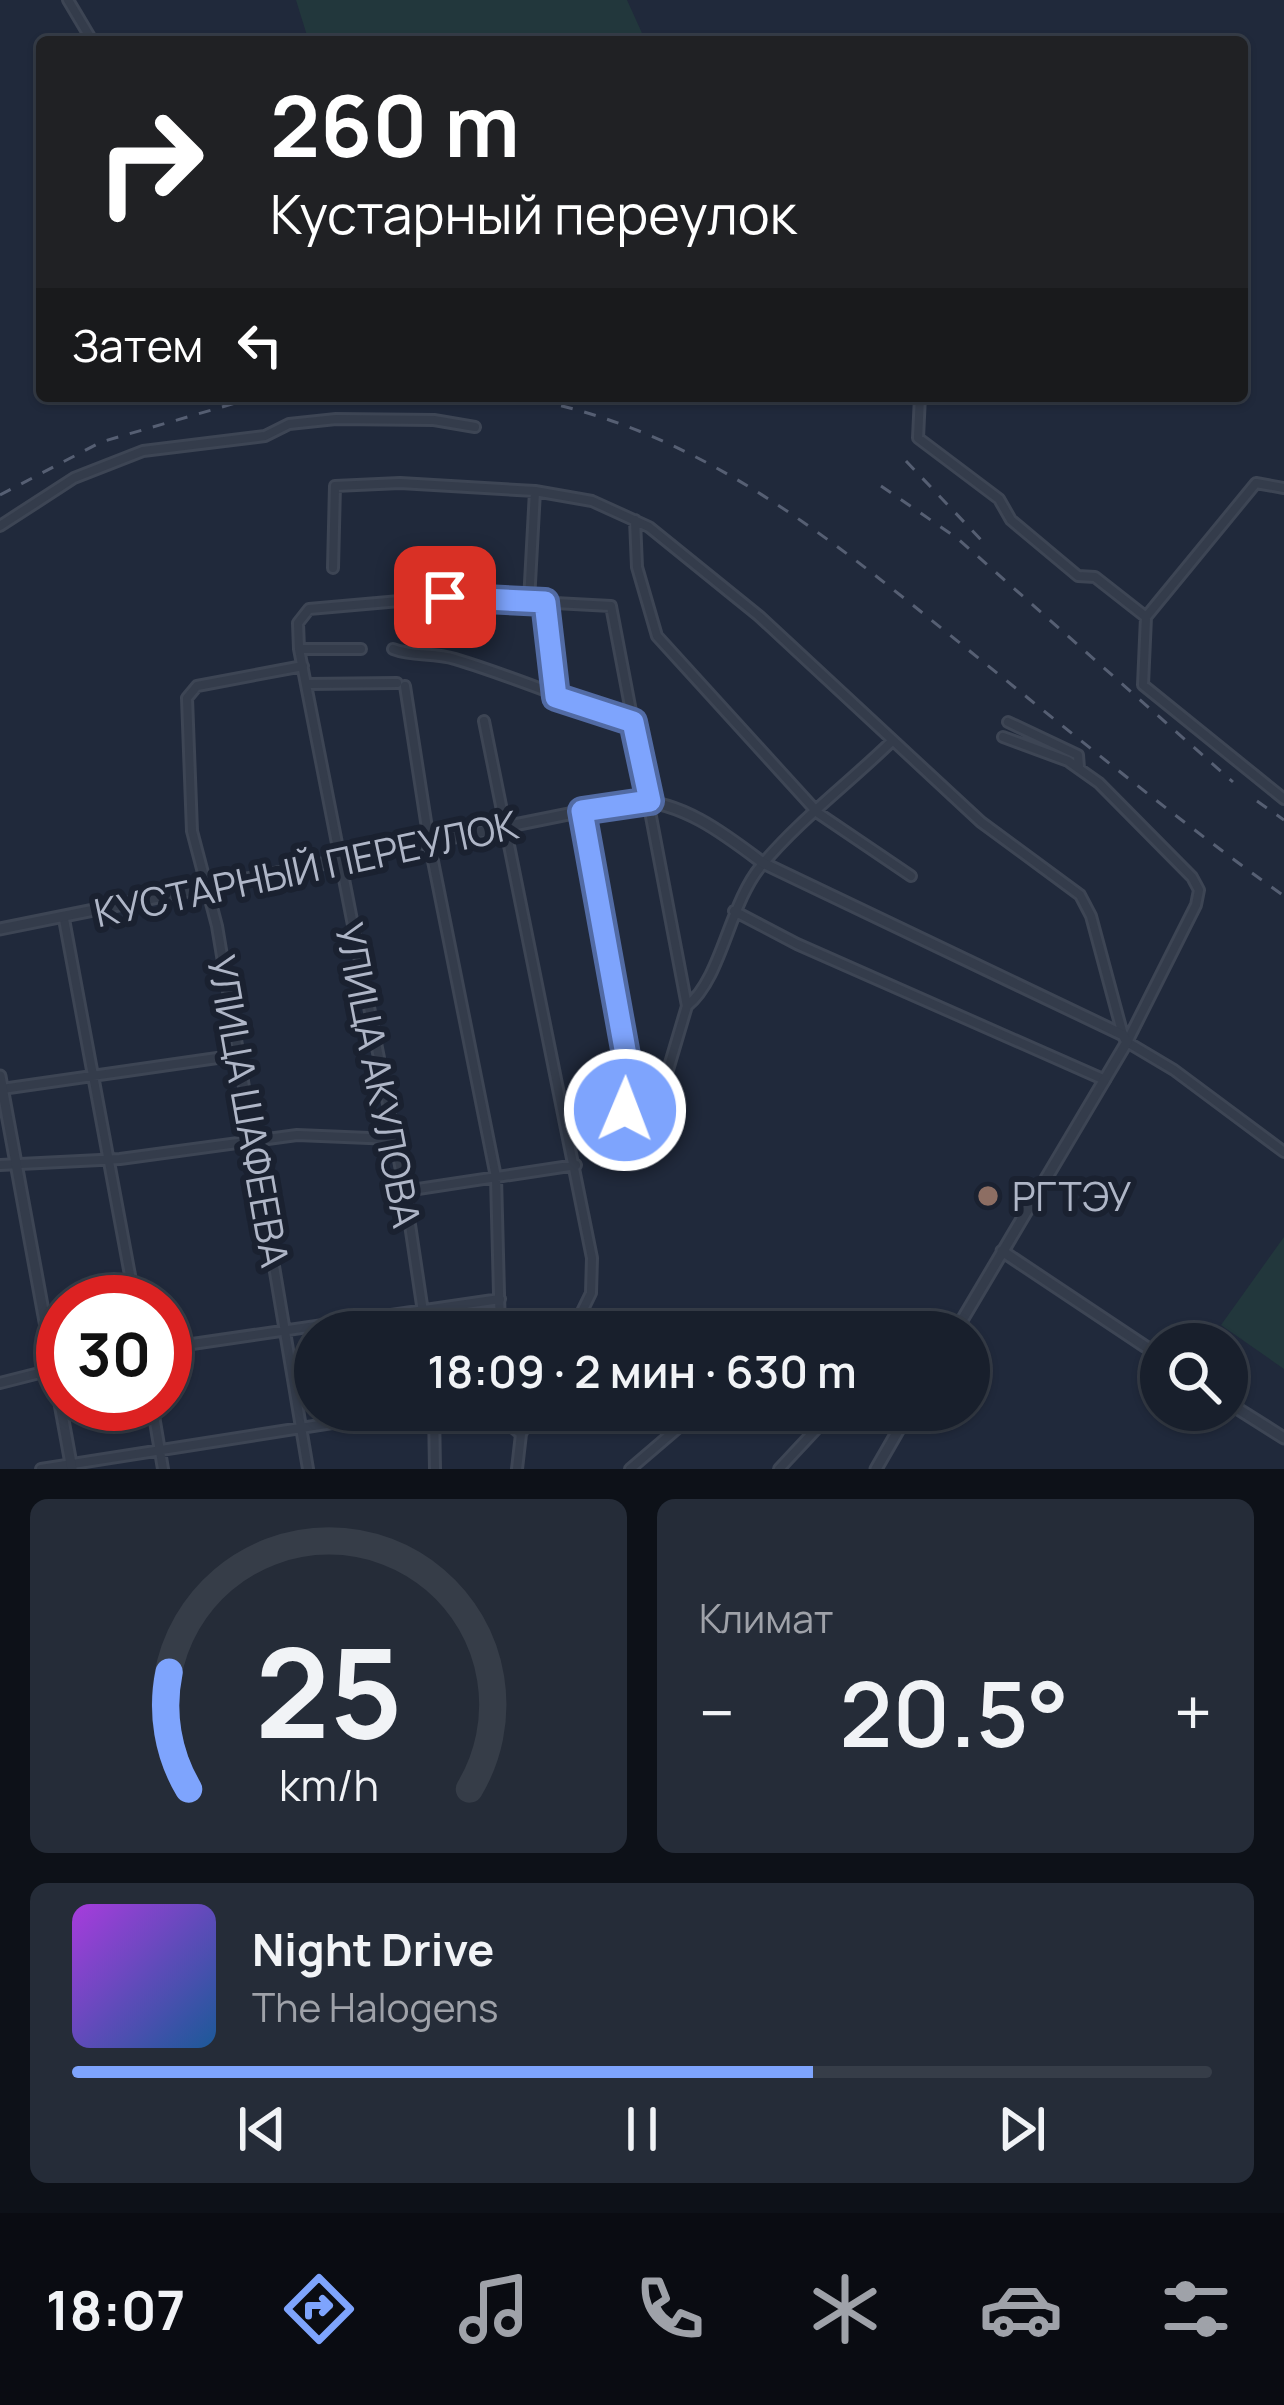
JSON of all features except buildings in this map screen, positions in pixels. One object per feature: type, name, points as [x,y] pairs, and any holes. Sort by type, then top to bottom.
[{"type":"street","points":[[68,0],[89,36]]},
{"type":"street","points":[[920,402],[918,438],[999,499],[1011,520],[1078,576],[1095,577],[1146,617]]},
{"type":"street","points":[[0,526],[74,478],[143,452],[266,436],[289,424],[336,419],[434,420],[476,427]]},
{"type":"street","points":[[333,568],[335,486],[400,483],[535,491],[592,501],[635,520],[759,616],[981,822],[1080,895],[1091,916],[1125,1039]]},
{"type":"street","points":[[1284,488],[1256,483],[1236,514],[1146,617],[1143,685],[1284,799]]},
{"type":"street","points":[[529,601],[535,491]]},
{"type":"street","points":[[635,520],[637,567],[657,636],[818,813],[911,876]]},
{"type":"street","points":[[361,649],[298,649],[298,623],[309,609],[445,597],[611,605],[687,1006],[665,1080],[643,1125],[572,1140]]},
{"type":"street","points":[[545,602],[556,697]]},
{"type":"street","name":"УЛИЦА АКУЛОВА","points":[[298,649],[423,1310]]},
{"type":"street","points":[[393,649],[410,655],[439,654],[633,722]]},
{"type":"street","name":"УЛИЦА ШАФЕЕВА","points":[[294,1381],[238,1054],[192,831],[187,698],[196,686],[303,666]]},
{"type":"street","points":[[308,684],[401,685],[496,1177],[500,1311]]},
{"type":"street","points":[[484,721],[572,1140],[594,1276],[580,1311]]},
{"type":"street","points":[[1008,722],[1078,755],[1079,769]]},
{"type":"street","points":[[967,1311],[1105,1080],[1190,920],[1199,890],[1114,799],[1079,769],[1003,737]]},
{"type":"street","points":[[687,1006],[700,996],[734,911],[763,863],[891,742]]},
{"type":"street","points":[[650,801],[705,823],[763,863],[1125,1039],[1284,1152]]},
{"type":"street","name":"КУСТАРНЫЙ ПЕРЕУЛОК","points":[[0,929],[336,859],[650,801]]},
{"type":"street","points":[[582,811],[630,1084],[614,1132]]},
{"type":"street","points":[[734,911],[797,944],[1105,1080]]},
{"type":"street","points":[[64,919],[130,1275]]},
{"type":"street","points":[[1,1089],[238,1054]]},
{"type":"street","points":[[0,1076],[39,1275]]},
{"type":"street","points":[[0,1166],[110,1160],[297,1135],[393,1139]]},
{"type":"street","points":[[404,1191],[576,1165]]},
{"type":"street","points":[[1002,1251],[1140,1344]]},
{"type":"street","points":[[192,1343],[500,1299]]},
{"type":"street","points":[[0,1383],[36,1374]]},
{"type":"street","points":[[1248,1415],[1284,1438]]},
{"type":"street","points":[[41,1469],[294,1430]]},
{"type":"street","points":[[67,1431],[72,1467]]},
{"type":"street","points":[[156,1431],[164,1469]]},
{"type":"street","name":"УЛИЦА ШАФЕЕВА","points":[[301,1431],[308,1469]]},
{"type":"street","points":[[434,1431],[435,1469]]},
{"type":"street","points":[[518,1431],[521,1434]]},
{"type":"street","points":[[518,1469],[522,1431]]},
{"type":"street","points":[[631,1469],[675,1431]]},
{"type":"street","points":[[779,1469],[814,1431]]},
{"type":"street","points":[[876,1469],[898,1431]]},
{"type":"green space","points":[[296,0],[627,0],[643,36],[307,36]]},
{"type":"green space","points":[[1284,1237],[1284,1369],[1248,1344],[1248,1323],[1222,1323]]},
{"type":"railway","points":[[0,495],[101,442],[239,402]]},
{"type":"railway","points":[[542,402],[579,410],[698,458],[807,525],[1284,896]]},
{"type":"railway","points":[[906,461],[985,544]]},
{"type":"railway","points":[[881,486],[957,538],[1233,782]]},
{"type":"railway","points":[[1257,801],[1284,820]]},
{"type":"place","name":"РГТЭУ","points":[[988,1196]]},
{"type":"route","points":[[445,597],[545,602],[556,697],[633,722],[650,801],[582,811],[626,1055],[630,1084],[625,1110]]}]
